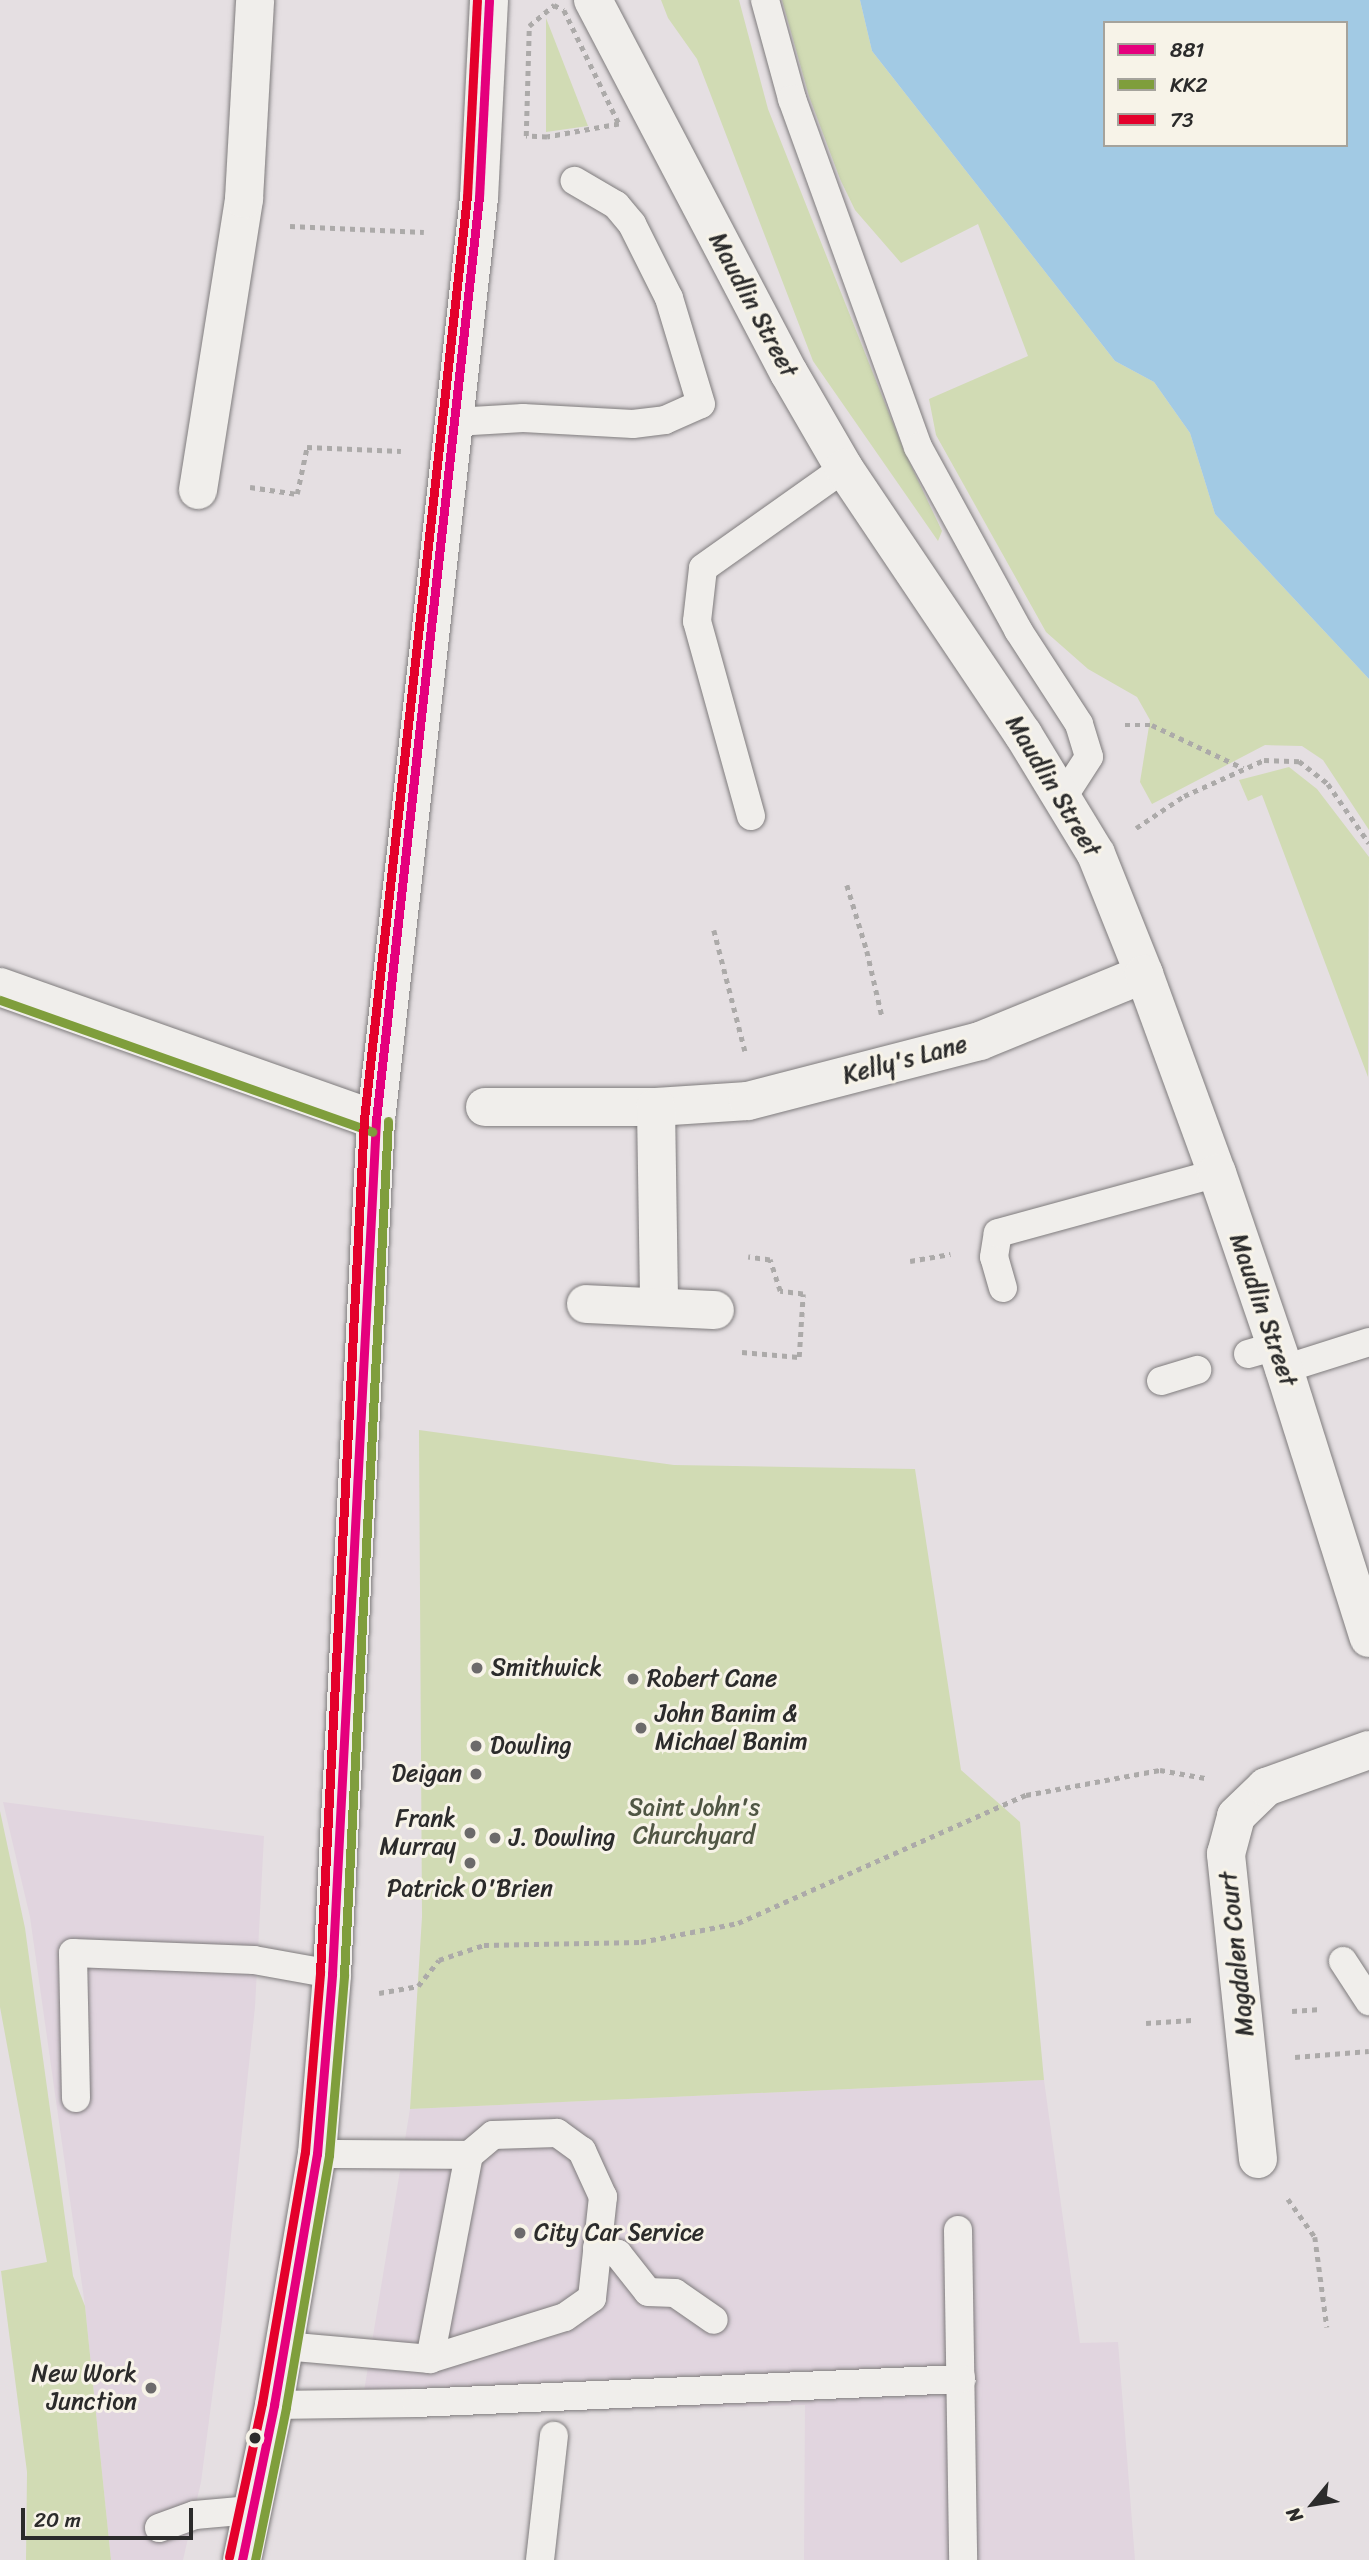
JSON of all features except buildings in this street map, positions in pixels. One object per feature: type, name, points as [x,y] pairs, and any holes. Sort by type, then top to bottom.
[{"type":"street","points":[[198,491],[244,199],[255,0]]},
{"type":"street","points":[[242,2559],[274,2405],[317,2154],[331,1988],[376,1120],[479,198],[489,0]]},
{"type":"street","name":"Maudlin Street","points":[[593,0],[789,373],[844,468],[1063,797],[1096,854],[1144,974],[1217,1173],[1269,1356],[1369,1638]]},
{"type":"street","name":"Kelly's Lane","points":[[485,1107],[656,1107],[756,1099],[980,1041],[1144,974]]},
{"type":"street","points":[[0,987],[376,1120]]},
{"type":"street","points":[[656,1107],[659,1307]]},
{"type":"street","points":[[586,1304],[715,1310]]},
{"type":"street","name":"Magdalen Court","points":[[1258,2159],[1226,1854],[1236,1816],[1266,1787],[1369,1750]]},
{"type":"lane","points":[[765,0],[792,99],[918,447],[1017,630],[1079,724],[1089,757],[1063,797]]},
{"type":"lane","points":[[455,422],[523,418],[633,424],[665,420],[701,404],[669,299],[632,224],[616,205],[575,181]]},
{"type":"lane","points":[[751,816],[697,621],[703,568],[844,468]]},
{"type":"lane","points":[[1003,1288],[995,1257],[998,1233],[1217,1173]]},
{"type":"lane","points":[[1269,1356],[1369,1342]]},
{"type":"lane","points":[[1161,1381],[1197,1370]]},
{"type":"lane","points":[[76,2098],[73,1954],[254,1960],[331,1988]]},
{"type":"lane","points":[[1343,1961],[1369,2001]]},
{"type":"lane","points":[[284,2346],[430,2358],[565,2317],[592,2298],[603,2197],[582,2151],[558,2133],[493,2135],[469,2155],[430,2358]]},
{"type":"lane","points":[[317,2154],[469,2155]]},
{"type":"lane","points":[[958,2230],[962,2560]]},
{"type":"lane","points":[[597,2248],[618,2254],[648,2292],[675,2293],[714,2320]]},
{"type":"lane","points":[[274,2405],[416,2403],[961,2379]]},
{"type":"lane","points":[[540,2560],[554,2436]]},
{"type":"lane","points":[[159,2528],[195,2515],[251,2510]]},
{"type":"path","points":[[554,5],[564,10],[619,124],[547,137],[526,136],[529,26],[554,5]]},
{"type":"path","points":[[240,225],[399,231]]},
{"type":"path","points":[[297,494],[307,447],[379,450]]},
{"type":"path","points":[[1152,725],[1244,769]]},
{"type":"path","points":[[1096,854],[1184,796],[1264,760],[1299,761],[1328,784],[1369,843]]},
{"type":"path","points":[[847,885],[867,951],[894,1063]]},
{"type":"path","points":[[714,930],[726,969],[756,1099]]},
{"type":"path","points":[[742,1352],[799,1357],[803,1294],[780,1291],[770,1260],[748,1257]]},
{"type":"path","points":[[331,1988],[418,1986],[439,1960],[484,1945],[642,1941],[738,1923],[1026,1795],[1160,1770],[1266,1787]]},
{"type":"path","points":[[1284,2012],[1324,2009]]},
{"type":"path","points":[[1287,2057],[1369,2051]]},
{"type":"path","points":[[1258,2159],[1315,2237],[1327,2327]]},
{"type":"shaded area","points":[[3,1802],[264,1836],[255,2007],[222,2321],[201,2482],[183,2560],[111,2560],[85,2306],[30,1917]]},
{"type":"shaded area","points":[[1044,2080],[1080,2343],[1118,2342],[1135,2560],[804,2560],[805,2405],[360,2416],[410,2109]]},
{"type":"green space","points":[[661,0],[739,0],[768,109],[904,451],[942,531],[938,541],[813,361],[697,59],[668,18]]},
{"type":"green space","points":[[782,0],[860,0],[872,51],[1115,361],[1154,382],[1190,433],[1215,514],[1369,679],[1369,830],[1323,760],[1302,746],[1265,745],[1152,804],[1140,782],[1150,720],[1137,697],[1088,669],[1046,632],[936,435],[929,399],[1028,356],[978,224],[901,263],[855,210],[840,179],[809,96]]},
{"type":"green space","points":[[546,18],[588,126],[546,132]]},
{"type":"green space","points":[[1289,767],[1317,789],[1369,857],[1368,1077],[1262,795],[1248,801],[1239,780]]},
{"type":"green space","name":"Saint John's Churchyard","points":[[419,1430],[674,1465],[915,1469],[961,1770],[1020,1822],[1044,2080],[410,2109],[422,1917]]},
{"type":"green space","points":[[0,1811],[25,1928],[73,2276],[85,2306],[111,2560],[26,2560],[27,2472],[1,2271],[47,2262],[0,2007]]},
{"type":"water","points":[[860,0],[1369,0],[1369,679],[1215,514],[1190,433],[1154,382],[1115,361],[872,51]]},
{"type":"transit line","name":"73","points":[[229,2557],[262,2403],[305,2152],[320,1973],[364,1119],[467,197],[477,0]]},
{"type":"transit line","name":"881","points":[[242,2560],[274,2405],[317,2154],[332,1974],[376,1120],[479,198],[489,0]]},
{"type":"transit line","name":"KK2","points":[[0,1000],[372,1132]]},
{"type":"transit line","name":"KK2","points":[[255,2560],[286,2407],[329,2155],[344,1975],[388,1121]]},
{"type":"place","name":"Smithwick","points":[[477,1668]]},
{"type":"place","name":"Robert Cane","points":[[633,1679]]},
{"type":"place","name":"John Banim & Michael Banim","points":[[641,1728]]},
{"type":"place","name":"Dowling","points":[[476,1746]]},
{"type":"place","name":"Deigan","points":[[476,1774]]},
{"type":"place","name":"Frank Murray","points":[[470,1833]]},
{"type":"place","name":"J. Dowling","points":[[495,1838]]},
{"type":"place","name":"Patrick O'Brien","points":[[470,1863]]},
{"type":"place","name":"City Car Service","points":[[520,2233]]},
{"type":"place","name":"New Work Junction","points":[[151,2388]]}]
